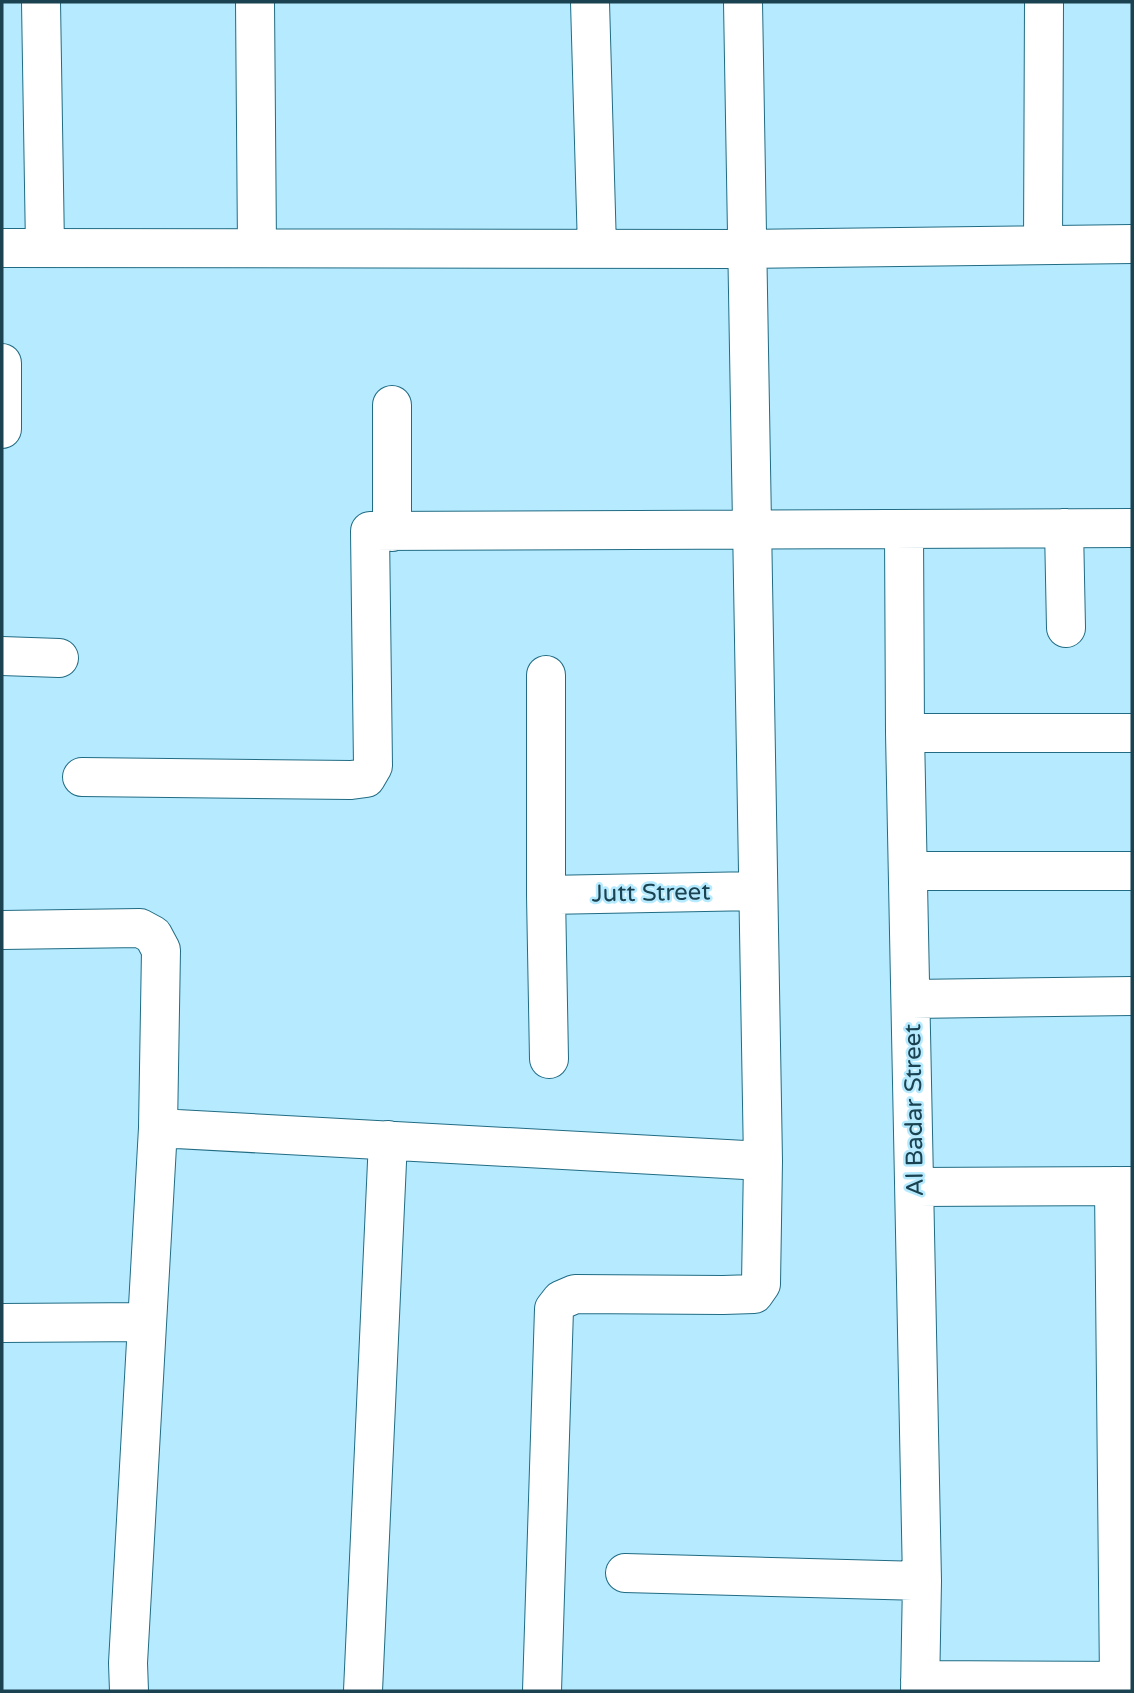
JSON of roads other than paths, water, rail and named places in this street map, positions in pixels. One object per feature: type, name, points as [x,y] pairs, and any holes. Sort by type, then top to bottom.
[{"type":"street","points":[[41,2],[45,247]]},
{"type":"street","points":[[255,2],[257,247]]},
{"type":"street","points":[[590,2],[597,248]]},
{"type":"street","points":[[565,1691],[542,1691],[554,1309],[561,1300],[575,1294],[754,1294],[761,1284],[763,1161],[743,2]]},
{"type":"street","points":[[1043,246],[1044,2]]},
{"type":"street","points":[[2,248],[749,249],[1132,244]]},
{"type":"street","points":[[2,363],[2,429]]},
{"type":"street","points":[[392,532],[393,405]]},
{"type":"street","points":[[1064,528],[1066,628]]},
{"type":"street","points":[[82,777],[366,778],[373,766],[370,531],[1132,528]]},
{"type":"street","name":"Al Badar Street","points":[[904,529],[905,733],[922,1581],[920,1686]]},
{"type":"street","points":[[2,656],[59,658]]},
{"type":"street","points":[[546,675],[549,1059]]},
{"type":"street","points":[[905,733],[1132,733]]},
{"type":"street","points":[[908,871],[1132,871]]},
{"type":"street","name":"Jutt Street","points":[[546,895],[757,891]]},
{"type":"street","points":[[2,929],[140,928],[153,935],[160,950],[158,1128],[128,1663],[129,1691]]},
{"type":"street","points":[[912,999],[1132,996]]},
{"type":"street","points":[[158,1128],[763,1161]]},
{"type":"street","points":[[363,1691],[388,1140]]},
{"type":"street","points":[[916,1187],[1123,1186],[1126,1681],[920,1686]]},
{"type":"street","points":[[2,1323],[147,1322]]},
{"type":"street","points":[[625,1573],[922,1581]]}]
